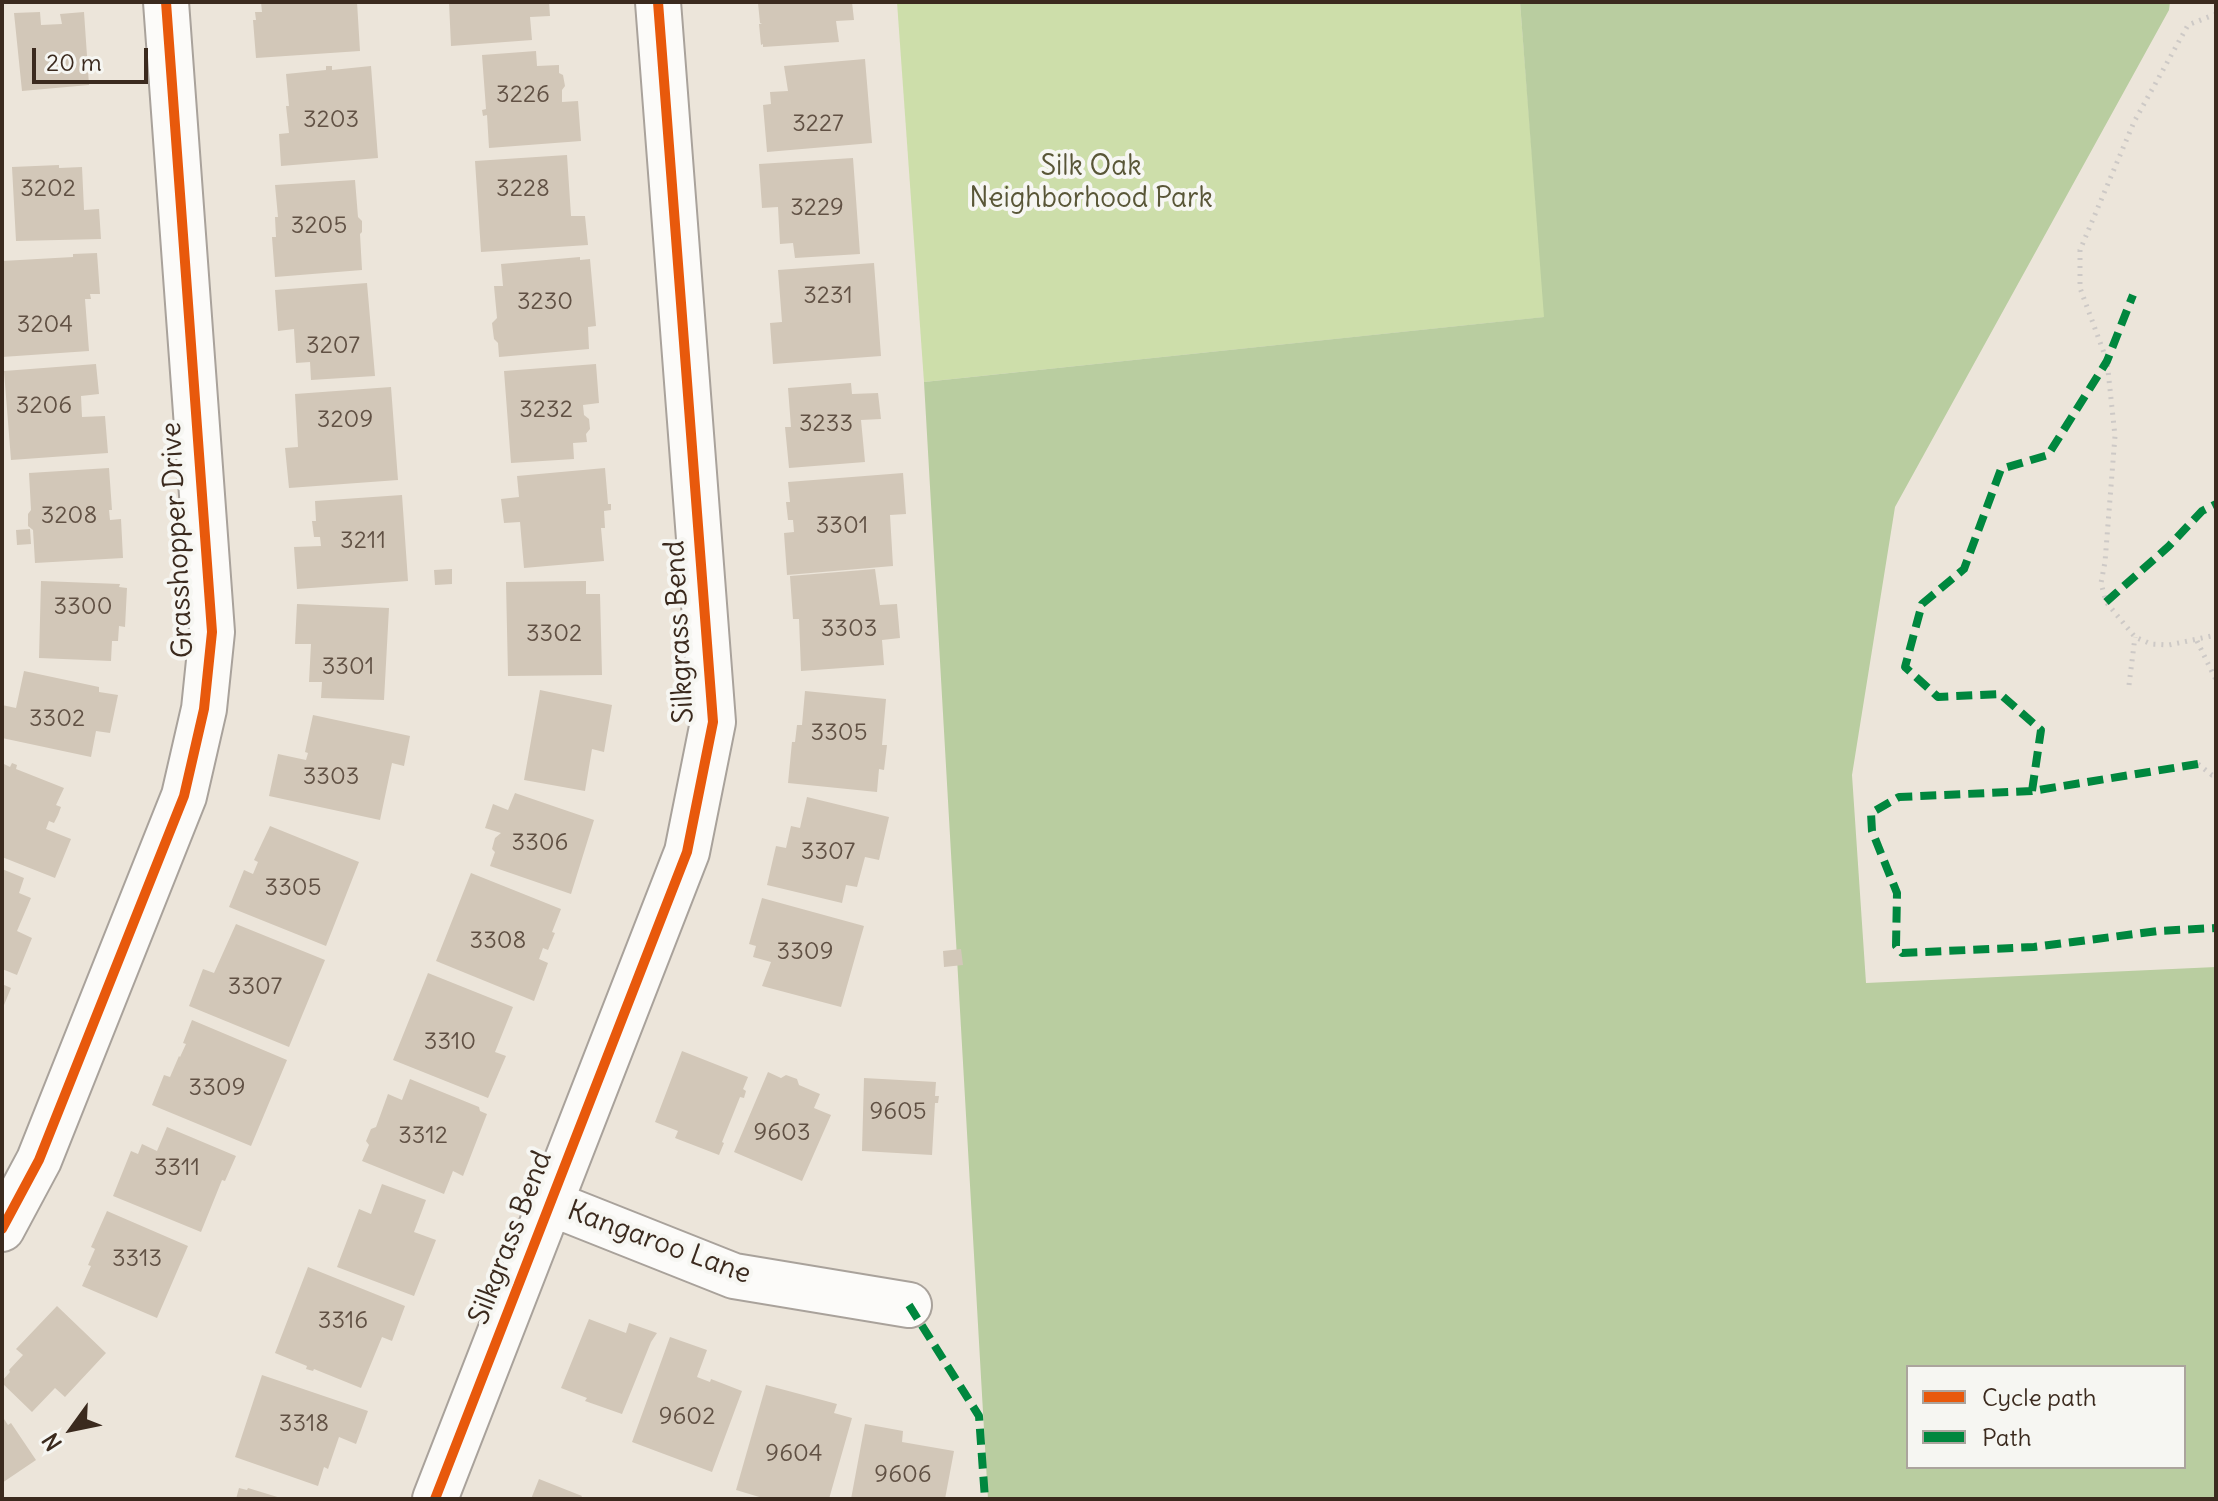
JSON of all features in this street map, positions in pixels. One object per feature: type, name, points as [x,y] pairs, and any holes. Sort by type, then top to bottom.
[{"type":"street","name":"Grasshopper Drive","points":[[2,1229],[39,1160],[184,796],[204,709],[212,632],[166,2]]},
{"type":"street","name":"Silkgrass Bend","points":[[435,1499],[687,852],[713,722],[658,2]]},
{"type":"street","name":"Kangaroo Lane","points":[[550,1203],[734,1276],[909,1305]]},
{"type":"path","points":[[2216,14],[2188,25],[2134,122],[2080,250],[2080,288],[2107,361],[2115,436],[2101,583],[2106,602],[2135,637],[2151,644],[2169,645],[2216,635]]},
{"type":"path","points":[[2129,685],[2135,637]]},
{"type":"path","points":[[2197,641],[2216,680]]},
{"type":"path","points":[[2198,764],[2216,775]]},
{"type":"green space","name":"Silk Oak Neighborhood Park","points":[[897,2],[1520,2],[1545,317],[924,382]]},
{"type":"green space","points":[[1520,2],[2170,2],[2169,10],[1895,507],[1852,775],[1866,983],[2216,967],[2216,1499],[988,1499],[924,382],[1544,317]]},
{"type":"building","points":[[261,2],[357,2],[360,51],[256,58],[253,20],[256,20],[255,12],[262,12]]},
{"type":"building","points":[[449,2],[549,2],[550,16],[530,17],[532,40],[451,46]]},
{"type":"building","points":[[852,2],[854,20],[836,21],[839,42],[761,45],[759,24],[762,24],[758,3]]},
{"type":"building","points":[[40,12],[41,25],[62,24],[60,14],[84,12],[89,85],[22,91],[14,13]]},
{"type":"building","points":[[536,51],[537,66],[559,65],[565,86],[562,102],[578,101],[581,141],[489,148],[487,115],[483,116],[482,110],[486,109],[482,55]]},
{"type":"building","points":[[865,59],[872,143],[767,152],[763,105],[771,104],[770,92],[788,91],[784,66]]},
{"type":"building","points":[[326,66],[332,66],[332,70],[371,66],[378,158],[281,166],[279,134],[289,133],[286,74],[326,70]]},
{"type":"building","points":[[567,155],[571,216],[585,216],[588,245],[481,252],[475,161]]},
{"type":"building","points":[[853,158],[860,254],[795,258],[793,243],[780,244],[778,207],[762,208],[759,164]]},
{"type":"building","points":[[59,165],[59,168],[82,167],[84,210],[99,209],[101,239],[16,241],[12,167]]},
{"type":"building","points":[[355,180],[358,217],[362,221],[362,270],[275,277],[272,237],[276,237],[275,217],[278,217],[275,185]]},
{"type":"building","points":[[97,253],[100,294],[90,294],[91,299],[85,299],[89,351],[2,357],[2,261]]},
{"type":"building","points":[[580,257],[580,260],[590,259],[596,326],[588,327],[589,349],[499,357],[492,323],[497,318],[494,286],[503,286],[501,264]]},
{"type":"building","points":[[874,263],[881,356],[773,364],[770,323],[782,322],[778,270]]},
{"type":"building","points":[[367,283],[375,376],[311,380],[310,362],[296,363],[294,329],[278,331],[275,290]]},
{"type":"building","points":[[96,364],[99,394],[81,396],[82,417],[105,416],[108,453],[11,460],[4,371]]},
{"type":"building","points":[[596,364],[599,403],[583,405],[590,429],[586,434],[587,442],[573,443],[574,459],[511,463],[504,371]]},
{"type":"building","points":[[851,383],[852,394],[878,393],[881,419],[861,420],[865,462],[789,468],[785,427],[791,427],[788,388]]},
{"type":"building","points":[[391,387],[398,480],[289,488],[285,448],[298,447],[295,394]]},
{"type":"building","points":[[109,468],[110,520],[121,519],[123,558],[35,563],[33,530],[28,526],[31,510],[29,473]]},
{"type":"building","points":[[605,468],[611,510],[604,511],[605,528],[601,528],[604,561],[524,568],[520,522],[504,523],[501,499],[519,497],[517,476]]},
{"type":"building","points":[[903,473],[906,514],[890,515],[893,566],[787,575],[784,533],[794,532],[793,520],[788,520],[788,482]]},
{"type":"building","points":[[402,495],[408,581],[297,589],[294,547],[321,546],[320,537],[314,537],[312,521],[316,521],[315,501]]},
{"type":"building","points":[[30,529],[31,544],[17,545],[16,530]]},
{"type":"building","points":[[452,569],[452,584],[435,585],[434,570]]},
{"type":"building","points":[[875,569],[880,605],[897,604],[900,638],[882,640],[884,665],[801,671],[799,619],[793,619],[790,576]]},
{"type":"building","points":[[41,581],[120,584],[119,587],[127,588],[125,627],[119,626],[118,641],[112,641],[111,661],[39,658]]},
{"type":"building","points":[[586,581],[586,594],[600,594],[602,675],[508,676],[506,582]]},
{"type":"building","points":[[297,604],[389,608],[384,700],[321,698],[322,682],[309,682],[311,644],[295,644]]},
{"type":"building","points":[[24,671],[99,687],[99,692],[118,695],[110,733],[96,731],[91,757],[2,738],[2,705],[16,708]]},
{"type":"building","points":[[540,690],[612,705],[604,752],[592,749],[585,791],[524,780]]},
{"type":"building","points":[[805,691],[886,699],[882,745],[887,745],[884,770],[879,769],[877,792],[788,783],[792,742],[795,742],[797,725],[802,725]]},
{"type":"building","points":[[313,715],[410,736],[404,766],[392,763],[380,820],[269,796],[278,754],[306,760]]},
{"type":"building","points":[[2,763],[10,767],[12,763],[17,765],[16,769],[64,788],[56,805],[61,807],[58,815],[54,823],[49,821],[46,829],[71,839],[55,878],[2,857]]},
{"type":"building","points":[[515,793],[594,820],[571,894],[490,866],[495,852],[492,849],[495,838],[501,833],[485,828],[493,804],[508,810]]},
{"type":"building","points":[[807,797],[889,817],[879,860],[865,857],[857,887],[846,885],[842,903],[767,885],[776,846],[786,848],[791,826],[800,828]]},
{"type":"building","points":[[270,826],[359,862],[326,946],[229,907],[244,870],[253,874],[258,862],[254,860]]},
{"type":"building","points":[[2,869],[24,878],[19,893],[31,898],[17,931],[32,938],[17,975],[2,969]]},
{"type":"building","points":[[471,873],[561,909],[548,950],[543,948],[539,959],[548,963],[534,1001],[436,961]]},
{"type":"building","points":[[762,898],[864,926],[841,1007],[762,986],[771,962],[753,957],[756,946],[749,944]]},
{"type":"building","points":[[236,924],[325,960],[289,1047],[189,1006],[203,969],[214,973]]},
{"type":"building","points":[[961,949],[963,965],[944,967],[943,951]]},
{"type":"building","points":[[428,973],[513,1007],[495,1052],[506,1056],[488,1098],[393,1060]]},
{"type":"building","points":[[2,984],[11,988],[2,1010]]},
{"type":"building","points":[[192,1020],[287,1060],[251,1146],[152,1105],[164,1075],[170,1077],[180,1057]]},
{"type":"building","points":[[682,1051],[748,1077],[743,1089],[746,1091],[744,1098],[740,1097],[719,1155],[675,1138],[678,1131],[655,1122]]},
{"type":"building","points":[[768,1072],[781,1078],[786,1075],[797,1079],[799,1085],[820,1094],[814,1108],[831,1115],[802,1181],[734,1152]]},
{"type":"building","points":[[864,1078],[936,1082],[935,1096],[939,1096],[938,1103],[935,1103],[932,1155],[862,1151]]},
{"type":"building","points":[[410,1079],[479,1107],[487,1114],[463,1176],[453,1171],[444,1194],[362,1161],[369,1145],[366,1141],[371,1129],[376,1127],[388,1094],[402,1100]]},
{"type":"building","points":[[167,1127],[236,1156],[225,1181],[222,1180],[201,1232],[113,1196],[131,1151],[138,1154],[142,1144],[157,1151]]},
{"type":"building","points":[[382,1184],[426,1200],[414,1232],[436,1240],[414,1296],[337,1267],[359,1209],[371,1214]]},
{"type":"building","points":[[107,1211],[188,1246],[157,1318],[82,1286],[95,1249],[91,1247]]},
{"type":"building","points":[[308,1267],[405,1306],[392,1341],[382,1337],[361,1388],[314,1369],[306,1369],[307,1366],[275,1353]]},
{"type":"building","points":[[57,1306],[106,1353],[65,1397],[55,1388],[32,1412],[2,1381],[23,1355],[16,1349]]},
{"type":"building","points":[[589,1319],[626,1333],[629,1323],[657,1333],[622,1414],[585,1401],[587,1398],[561,1388]]},
{"type":"building","points":[[670,1337],[707,1350],[697,1377],[742,1391],[712,1472],[632,1442]]},
{"type":"building","points":[[262,1375],[368,1411],[356,1444],[339,1437],[328,1469],[324,1467],[318,1486],[235,1457]]},
{"type":"building","points":[[766,1385],[837,1404],[834,1413],[852,1418],[829,1499],[766,1499],[736,1490]]},
{"type":"building","points":[[2,1416],[8,1425],[11,1423],[36,1460],[2,1483]]},
{"type":"building","points":[[865,1424],[903,1431],[902,1442],[954,1451],[945,1499],[851,1499]]},
{"type":"building","points":[[539,1479],[582,1496],[580,1499],[531,1499]]},
{"type":"building","points":[[239,1488],[248,1488],[284,1499],[236,1499]]},
{"type":"marked path","points":[[2032,791],[2041,730],[2000,694],[1938,697],[1905,667],[1922,604],[1964,569],[2001,469],[2048,455],[2107,361],[2133,295]]},
{"type":"marked path","points":[[2106,602],[2169,546],[2202,511],[2216,504]]},
{"type":"marked path","points":[[2198,764],[2032,791],[1899,797],[1871,813],[1872,831],[1897,893],[1896,946],[1902,953],[2034,947],[2158,931],[2216,928]]},
{"type":"marked path","points":[[909,1305],[979,1416],[985,1499]]},
{"type":"cycle path","points":[[2,1229],[39,1160],[184,796],[204,709],[212,632],[166,2]]},
{"type":"cycle path","points":[[435,1499],[687,852],[713,722],[658,2]]}]
